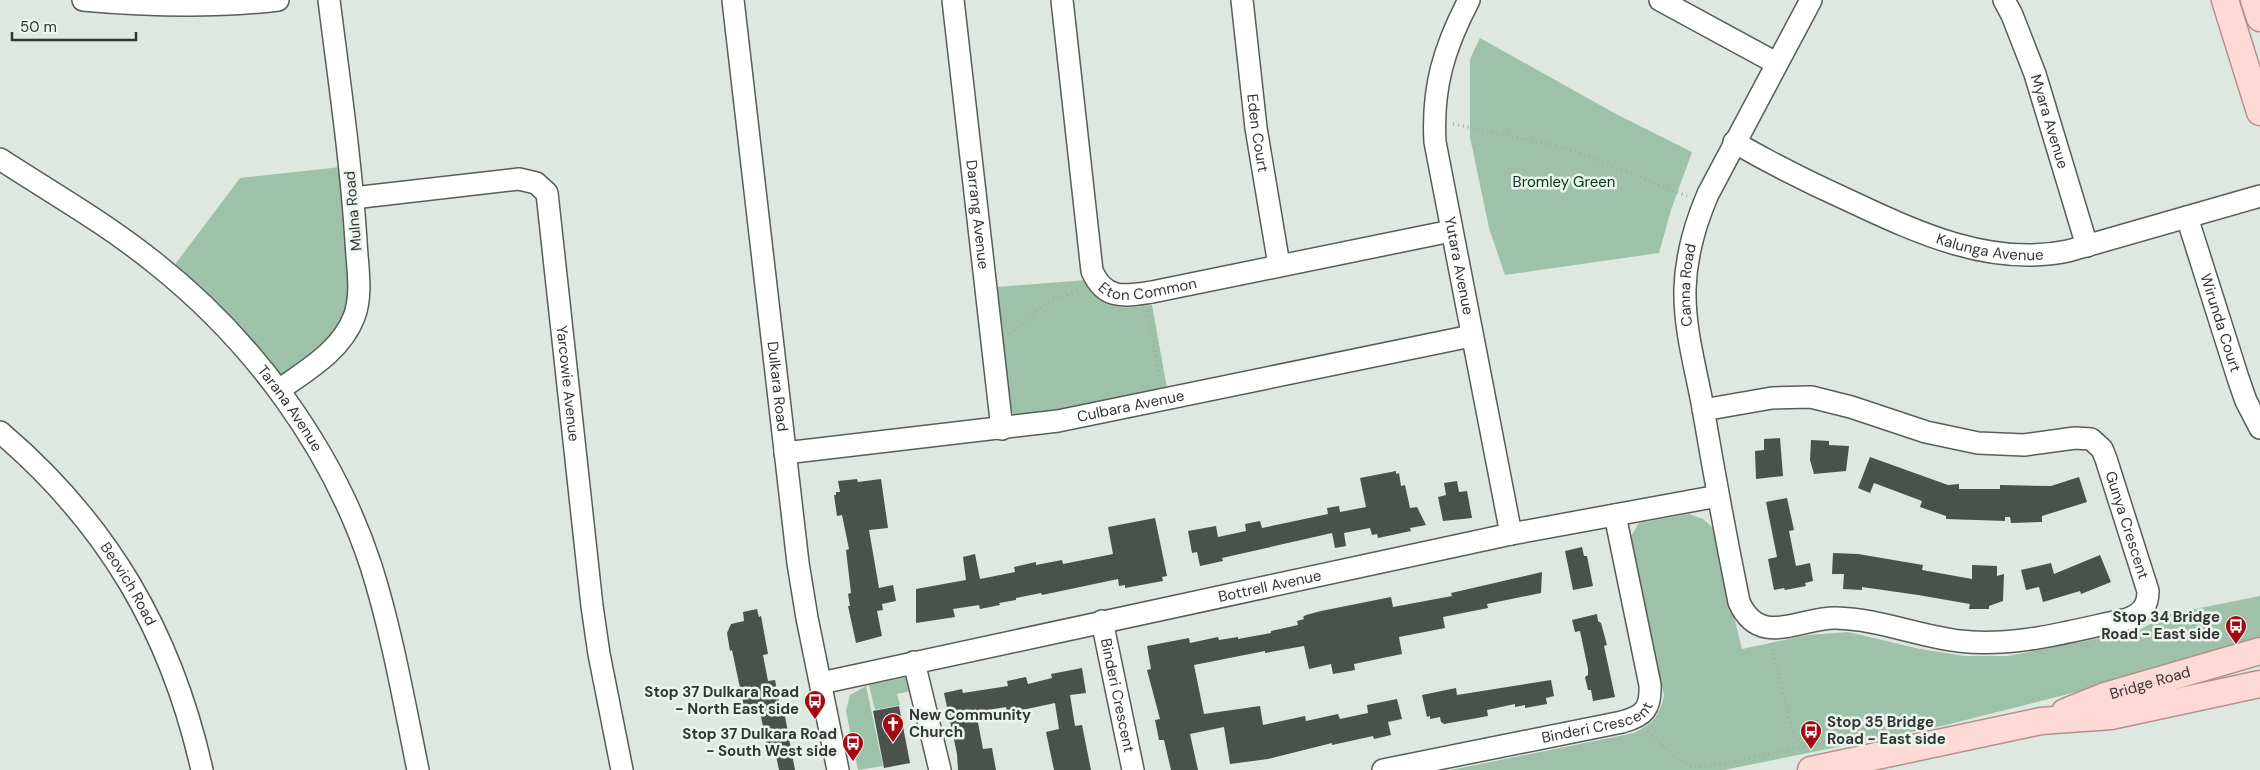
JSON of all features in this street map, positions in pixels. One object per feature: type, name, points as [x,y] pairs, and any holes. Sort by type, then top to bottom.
[{"type":"main road","points":[[2225,0],[2260,112]]},
{"type":"main road","points":[[2254,0],[2260,18]]},
{"type":"main road","name":"Bridge Road","points":[[1808,759],[2104,696],[2260,651]]},
{"type":"main road","points":[[2206,696],[2260,675]]},
{"type":"main road","name":"Bridge Road","points":[[2035,711],[2111,716],[2260,684]]},
{"type":"street","points":[[83,0],[189,6],[228,5],[278,0]]},
{"type":"street","name":"Mulna Road","points":[[279,390],[334,348],[342,339],[354,316],[358,292],[353,198],[329,0]]},
{"type":"street","name":"Dulkara Road","points":[[734,0],[785,453],[807,618],[838,770]]},
{"type":"street","name":"Darrang Avenue","points":[[954,0],[1002,429]]},
{"type":"street","name":"Eton Common","points":[[1062,0],[1092,271],[1098,282],[1116,295],[1145,293],[1451,231]]},
{"type":"street","name":"Eden Court","points":[[1242,0],[1256,128],[1279,265]]},
{"type":"street","name":"Yutara Avenue","points":[[1470,0],[1442,61],[1438,78],[1435,121],[1437,156],[1511,534]]},
{"type":"street","points":[[1660,0],[1776,64]]},
{"type":"street","name":"Canna Road","points":[[1758,624],[1739,602],[1689,333],[1685,289],[1692,238],[1704,203],[1734,142],[1811,0]]},
{"type":"street","name":"Myara Avenue","points":[[2004,0],[2012,15],[2034,74],[2087,246]]},
{"type":"street","name":"Kalunga Avenue","points":[[1734,142],[1822,188],[1938,239],[1988,252],[2055,254],[2260,196]]},
{"type":"street","name":"Tarana Avenue","points":[[0,159],[111,231],[156,264],[236,340],[279,390],[329,468],[362,541],[390,635],[418,770]]},
{"type":"street","name":"Yarcowie Avenue","points":[[353,198],[519,179],[536,183],[547,194],[559,318],[592,606],[599,654],[622,770]]},
{"type":"street","name":"Wirunda Court","points":[[2188,217],[2238,378],[2246,401],[2260,428]]},
{"type":"street","name":"Culbara Avenue","points":[[785,453],[1058,421],[1472,336]]},
{"type":"street","name":"Gunya Crescent","points":[[1703,410],[1772,398],[1811,397],[1851,406],[1926,432],[1978,443],[2024,444],[2075,438],[2091,439],[2102,449],[2116,487],[2148,591],[2148,600],[2145,608]]},
{"type":"street","name":"Beovich Road","points":[[0,432],[46,474],[73,503],[119,564],[145,610],[168,660],[190,720],[202,770]]},
{"type":"street","name":"Bottrell Avenue","points":[[821,682],[1511,534],[1718,496]]},
{"type":"street","name":"Binderi Crescent","points":[[1383,770],[1622,722],[1644,712],[1650,703],[1650,685],[1615,515]]},
{"type":"street","points":[[1758,624],[1789,626],[1834,618],[1872,622],[1938,638],[1962,641],[2003,642],[2128,619],[2138,615],[2145,608]]},
{"type":"street","name":"Binderi Crescent","points":[[1102,621],[1133,770]]},
{"type":"street","points":[[914,662],[940,770]]},
{"type":"path","points":[[1435,121],[1567,148],[1704,203]]},
{"type":"path","points":[[994,356],[1011,333],[1046,303],[1098,282]]},
{"type":"path","points":[[1145,293],[1164,399]]},
{"type":"path","points":[[2145,608],[2220,646]]},
{"type":"path","points":[[1758,624],[1794,736],[1808,759]]},
{"type":"path","points":[[2035,711],[2056,694]]},
{"type":"path","points":[[1636,717],[1674,756],[1692,767],[1808,759],[1913,725]]},
{"type":"green space","name":"Bromley Green","points":[[1480,38],[1616,114],[1692,152],[1671,210],[1659,253],[1505,275],[1489,228],[1470,137],[1470,59]]},
{"type":"green space","points":[[341,167],[352,304],[331,345],[282,376],[274,373],[173,267],[240,178]]},
{"type":"green space","points":[[1087,280],[1100,298],[1114,306],[1152,305],[1168,394],[1018,419],[1009,408],[996,287]]},
{"type":"green space","points":[[1689,514],[1703,519],[1712,527],[1742,649],[1808,635],[1848,632],[1920,649],[1965,656],[2008,656],[2137,631],[2170,614],[2260,596],[2260,638],[2135,677],[1946,725],[1724,770],[1451,770],[1634,733],[1654,719],[1660,710],[1664,696],[1631,536],[1639,523]]},
{"type":"green space","points":[[908,677],[911,691],[897,694],[900,705],[875,710],[869,685]]},
{"type":"green space","points":[[866,686],[883,766],[858,770],[846,711],[850,695]]},
{"type":"building","points":[[1780,438],[1783,476],[1756,479],[1755,451],[1764,450],[1764,439]]},
{"type":"building","points":[[1811,440],[1829,441],[1829,445],[1849,446],[1846,471],[1814,474],[1810,460]]},
{"type":"building","points":[[1870,457],[1948,485],[1959,484],[1959,489],[2000,489],[2000,485],[2051,486],[2079,477],[2087,502],[2042,516],[2042,522],[2011,523],[2010,517],[2005,517],[2005,521],[1946,519],[1946,516],[1920,507],[1922,501],[1874,483],[1870,493],[1858,488]]},
{"type":"building","points":[[1396,471],[1396,474],[1399,473],[1401,486],[1405,485],[1410,508],[1417,507],[1426,525],[1410,528],[1411,531],[1378,538],[1377,534],[1372,535],[1370,528],[1344,533],[1346,546],[1335,548],[1332,533],[1222,558],[1223,561],[1200,566],[1197,552],[1192,553],[1188,531],[1216,526],[1218,537],[1246,531],[1245,524],[1260,521],[1262,528],[1328,514],[1327,508],[1339,506],[1340,512],[1366,507],[1360,478]]},
{"type":"building","points":[[857,479],[858,482],[881,479],[888,528],[869,530],[879,588],[893,585],[896,601],[882,604],[883,610],[877,611],[882,636],[856,643],[848,606],[850,606],[848,594],[851,593],[846,550],[849,549],[842,515],[837,516],[834,495],[836,495],[836,492],[840,492],[838,481]]},
{"type":"building","points":[[1457,481],[1459,492],[1467,491],[1472,518],[1443,521],[1438,497],[1446,495],[1444,483]]},
{"type":"building","points":[[1787,498],[1794,530],[1789,531],[1796,566],[1810,563],[1813,581],[1805,583],[1806,586],[1774,590],[1768,559],[1777,557],[1766,502]]},
{"type":"building","points":[[1155,518],[1167,576],[1162,577],[1163,581],[1125,588],[1125,585],[1119,586],[1118,579],[1042,595],[1041,593],[1016,598],[1016,600],[999,603],[1000,605],[980,609],[979,605],[953,609],[955,617],[916,623],[916,589],[966,580],[963,557],[975,554],[980,579],[1015,572],[1014,567],[1036,562],[1036,565],[1062,560],[1063,564],[1113,554],[1108,527]]},
{"type":"building","points":[[1582,547],[1584,556],[1587,556],[1593,586],[1573,590],[1565,551]]},
{"type":"building","points":[[1833,553],[1858,554],[1923,565],[1922,570],[1972,579],[1972,565],[1997,566],[1997,576],[2004,574],[2003,601],[1989,606],[1989,609],[1969,609],[1970,604],[1918,595],[1862,587],[1862,590],[1843,589],[1844,574],[1832,574]]},
{"type":"building","points":[[2100,555],[2111,582],[2081,594],[2080,591],[2043,602],[2039,587],[2026,590],[2021,570],[2051,563],[2054,574]]},
{"type":"building","points":[[1542,572],[1541,593],[1487,604],[1488,608],[1443,617],[1445,628],[1399,637],[1402,654],[1354,664],[1355,670],[1333,674],[1331,664],[1309,669],[1304,646],[1265,653],[1265,651],[1194,665],[1204,714],[1260,706],[1263,725],[1305,716],[1306,721],[1338,714],[1340,719],[1368,713],[1367,705],[1397,699],[1402,719],[1388,722],[1391,735],[1374,739],[1373,736],[1332,745],[1332,743],[1268,759],[1230,764],[1224,727],[1190,734],[1198,770],[1171,770],[1164,740],[1159,740],[1155,720],[1160,719],[1147,670],[1151,669],[1147,646],[1189,638],[1190,643],[1218,637],[1219,640],[1238,637],[1238,639],[1271,633],[1271,631],[1298,625],[1297,621],[1304,619],[1303,617],[1306,615],[1321,611],[1391,597],[1393,607],[1452,596],[1451,593]]},
{"type":"building","points":[[757,609],[759,617],[761,616],[768,654],[763,655],[768,681],[775,680],[781,712],[784,711],[795,770],[779,770],[774,746],[767,748],[759,706],[744,707],[732,650],[730,651],[727,633],[731,624],[744,621],[743,612]]},
{"type":"building","points":[[1597,614],[1607,645],[1604,646],[1615,697],[1593,701],[1591,690],[1588,690],[1585,677],[1588,675],[1588,669],[1580,631],[1575,632],[1572,620]]},
{"type":"building","points":[[1082,668],[1086,693],[1070,695],[1075,726],[1082,725],[1091,770],[1054,770],[1046,732],[1059,729],[1055,703],[1007,713],[1006,707],[976,712],[983,749],[992,748],[996,770],[958,770],[957,754],[944,693],[962,689],[963,693],[1008,686],[1007,681],[1026,677],[1028,684],[1052,678],[1051,674]]},
{"type":"building","points":[[1551,680],[1554,696],[1546,698],[1547,704],[1525,708],[1525,705],[1515,707],[1515,704],[1487,710],[1488,716],[1444,724],[1441,722],[1440,717],[1430,719],[1430,716],[1427,717],[1422,695],[1456,688],[1457,695]]},
{"type":"building","name":"New Community Church","points":[[899,706],[910,763],[884,768],[873,711]]},
{"type":"place","name":"Stop 34 Bridge Road - East side","points":[[2236,645]]},
{"type":"place","name":"Stop 37 Dulkara Road - North East side","points":[[815,720]]},
{"type":"place","name":"New Community Church","points":[[893,743]]},
{"type":"place","name":"Stop 35 Bridge Road - East side","points":[[1811,750]]},
{"type":"place","name":"Stop 37 Dulkara Road - South West side","points":[[853,762]]}]
